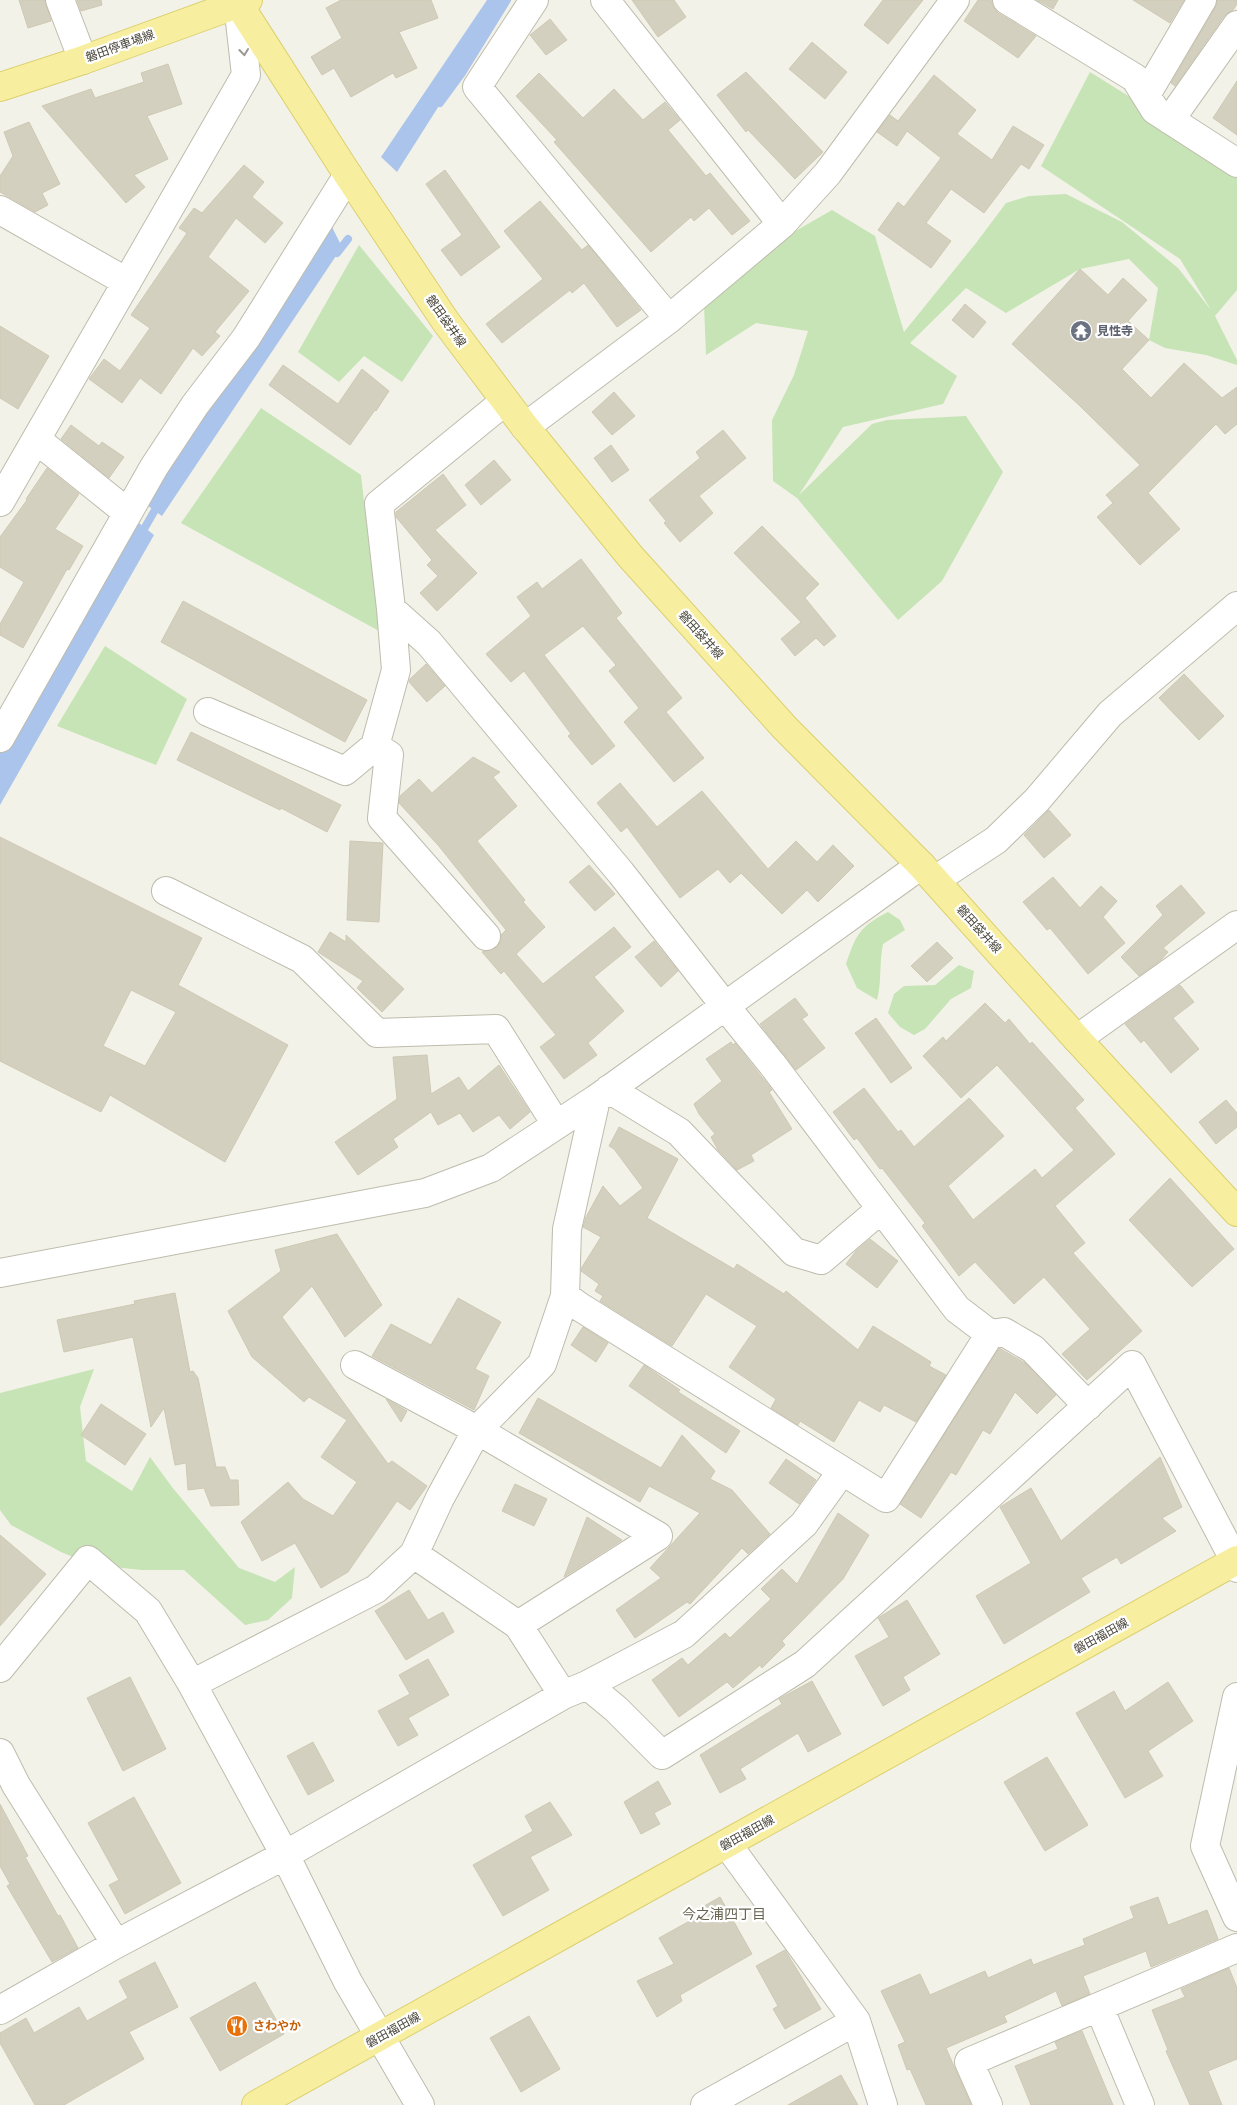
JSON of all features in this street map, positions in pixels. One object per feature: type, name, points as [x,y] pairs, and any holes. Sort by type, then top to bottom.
[{"type":"main road","name":"磐田停車場線","points":[[0,87],[83,60],[241,1]]},
{"type":"main road","name":"磐田袋井線","points":[[241,1],[348,175],[446,322],[525,427],[630,556],[772,714],[928,872],[1077,1039],[1237,1212]]},
{"type":"main road","name":"磐田福田線","points":[[256,2105],[1236,1563]]},
{"type":"street","points":[[60,0],[83,60]]},
{"type":"street","points":[[534,0],[477,87],[669,319]]},
{"type":"street","points":[[605,0],[782,224]]},
{"type":"street","points":[[525,427],[669,319],[782,224],[828,173],[955,0]]},
{"type":"street","points":[[1008,0],[1135,78],[1155,110],[1237,163]]},
{"type":"street","points":[[1146,95],[1202,0]]},
{"type":"street","points":[[0,502],[246,75],[241,1]]},
{"type":"street","points":[[1170,120],[1237,25]]},
{"type":"street","points":[[0,738],[154,467],[195,404],[246,338],[348,175]]},
{"type":"street","points":[[0,210],[127,282]]},
{"type":"street","points":[[208,712],[344,772],[375,746],[396,670],[379,504],[505,401]]},
{"type":"street","points":[[36,440],[128,513]]},
{"type":"street","points":[[0,1272],[425,1193],[491,1168],[602,1094],[725,1006],[928,872],[996,840],[1037,800],[1110,714],[1237,606]]},
{"type":"street","points":[[391,609],[435,651],[621,873],[772,1064],[957,1309],[990,1334],[1004,1332],[1033,1349],[1088,1406]]},
{"type":"street","points":[[375,746],[389,755],[382,818],[486,936]]},
{"type":"street","points":[[166,891],[302,959],[377,1033],[496,1029],[556,1124]]},
{"type":"street","points":[[1077,1039],[1237,925]]},
{"type":"street","points":[[602,1094],[679,1132],[794,1252],[822,1260],[881,1209]]},
{"type":"street","points":[[192,1684],[376,1589],[414,1554],[440,1498],[477,1430],[542,1364],[565,1296],[567,1229],[602,1094]]},
{"type":"street","points":[[565,1296],[886,1498],[990,1334]]},
{"type":"street","points":[[355,1365],[477,1430],[658,1536],[518,1625]]},
{"type":"street","points":[[414,1554],[518,1625],[575,1690],[616,1709],[662,1755],[805,1664],[1132,1365],[1236,1563]]},
{"type":"street","points":[[0,2010],[116,1944],[285,1855],[575,1690],[684,1634],[804,1524],[842,1471]]},
{"type":"street","points":[[0,1668],[88,1560],[148,1611],[192,1684],[285,1855],[348,1982],[420,2105]]},
{"type":"street","points":[[1237,1697],[1205,1846],[1237,1917]]},
{"type":"street","points":[[0,1753],[8,1790],[116,1944]]},
{"type":"street","points":[[727,1844],[856,2021],[884,2105]]},
{"type":"street","points":[[988,2105],[970,2062],[1237,1948]]},
{"type":"street","points":[[1099,2007],[1140,2105]]},
{"type":"street","points":[[705,2105],[856,2021]]},
{"type":"green space","points":[[1090,72],[1237,164],[1237,290],[1215,316],[1237,360],[1237,365],[1206,355],[1165,348],[1149,340],[1158,288],[1129,259],[1080,269],[1006,313],[966,288],[910,343],[957,376],[943,404],[843,427],[799,495],[872,424],[887,420],[966,416],[1003,472],[942,581],[898,620],[797,498],[773,481],[772,420],[794,375],[808,331],[756,323],[706,355],[704,306],[785,237],[832,210],[875,236],[904,332],[1006,203],[1029,196],[1066,194],[1122,222],[1178,268],[1211,310],[1180,259],[1041,166]]},
{"type":"green space","points":[[359,245],[433,336],[402,382],[364,356],[339,382],[298,352]]},
{"type":"green space","points":[[261,408],[361,475],[379,631],[181,523]]},
{"type":"green space","points":[[105,646],[187,699],[156,765],[57,726]]},
{"type":"green space","points":[[888,912],[900,920],[905,930],[883,944],[877,1000],[857,988],[846,964],[860,933],[871,922]]},
{"type":"green space","points":[[959,965],[974,971],[971,988],[951,999],[925,1029],[914,1035],[900,1027],[888,1013],[894,994],[904,986],[935,985]]},
{"type":"green space","points":[[94,1369],[80,1407],[86,1461],[132,1491],[150,1457],[172,1487],[239,1568],[275,1582],[295,1567],[292,1598],[268,1620],[245,1625],[184,1570],[142,1570],[93,1565],[61,1552],[11,1525],[0,1510],[0,1393]]},
{"type":"water","points":[[487,0],[506,0],[397,172],[381,157]]},
{"type":"water","points":[[329,221],[342,247],[162,516],[137,498]]},
{"type":"water","points":[[134,519],[154,535],[0,805],[0,749]]},
{"type":"building","points":[[19,0],[45,0],[51,21],[28,28]]},
{"type":"building","points":[[77,0],[101,0],[102,5],[81,11]]},
{"type":"building","points":[[341,0],[431,0],[438,18],[399,32],[417,68],[396,78],[393,73],[351,97],[334,68],[322,75],[311,57],[342,38],[326,8]]},
{"type":"building","points":[[632,0],[674,0],[686,17],[658,37]]},
{"type":"building","points":[[883,0],[923,0],[888,44],[864,25]]},
{"type":"building","points":[[978,0],[991,0],[993,7],[998,13],[1036,36],[1018,58],[964,21]]},
{"type":"building","points":[[1037,0],[1058,0],[1053,9]]},
{"type":"building","points":[[1133,0],[1184,0],[1170,23]]},
{"type":"building","points":[[1218,0],[1237,0],[1237,4],[1233,10],[1224,16],[1175,86],[1171,83]]},
{"type":"building","points":[[550,19],[567,40],[546,55],[530,35]]},
{"type":"building","points":[[812,42],[847,72],[825,99],[789,69]]},
{"type":"building","points":[[168,64],[182,104],[147,116],[168,159],[134,175],[145,187],[126,203],[42,106],[91,89],[95,98],[144,82],[141,73]]},
{"type":"building","points":[[746,72],[823,152],[795,179],[748,130],[746,132],[717,95]]},
{"type":"building","points":[[539,73],[583,118],[614,89],[643,120],[665,102],[680,120],[668,130],[706,176],[710,173],[750,221],[732,235],[709,208],[694,221],[691,217],[651,252],[554,142],[557,140],[516,96]]},
{"type":"building","points":[[934,75],[976,110],[957,134],[992,160],[1013,126],[1044,145],[1029,169],[1021,164],[984,213],[951,189],[926,223],[951,241],[931,268],[878,230],[898,202],[904,207],[941,158],[907,131],[897,146],[877,132],[890,115],[898,121]]},
{"type":"building","points":[[1237,81],[1237,135],[1213,118]]},
{"type":"building","points":[[29,122],[60,184],[42,193],[48,205],[35,212],[0,192],[0,176],[13,156],[4,132]]},
{"type":"building","points":[[244,165],[264,182],[252,197],[283,223],[265,243],[236,218],[208,257],[249,291],[215,332],[220,336],[202,356],[193,348],[161,394],[140,378],[122,403],[89,379],[104,359],[120,371],[150,328],[131,315],[187,233],[179,228],[194,208],[202,213]]},
{"type":"building","points":[[445,170],[500,247],[461,276],[441,250],[462,235],[426,184]]},
{"type":"building","points":[[540,201],[582,250],[588,245],[641,310],[617,327],[584,283],[572,293],[570,290],[502,343],[486,324],[543,279],[504,231]]},
{"type":"building","points":[[1080,269],[1108,295],[1123,278],[1147,300],[1128,321],[1149,340],[1122,369],[1151,398],[1184,363],[1222,398],[1237,387],[1237,424],[1225,434],[1216,424],[1148,493],[1180,529],[1140,565],[1097,517],[1113,503],[1106,495],[1140,465],[1080,406],[1012,344]]},
{"type":"building","points":[[965,304],[986,322],[973,338],[952,320]]},
{"type":"building","points":[[0,326],[49,356],[18,409],[0,398]]},
{"type":"building","points":[[283,365],[338,404],[362,369],[389,391],[350,445],[269,385]]},
{"type":"building","points":[[614,392],[635,416],[612,435],[592,412]]},
{"type":"building","points":[[71,425],[99,446],[102,442],[124,457],[109,478],[61,439]]},
{"type":"building","points":[[723,430],[746,458],[699,496],[713,513],[680,542],[664,523],[666,521],[649,500],[700,458],[696,452]]},
{"type":"building","points":[[611,445],[629,470],[612,482],[594,458]]},
{"type":"building","points":[[494,460],[511,480],[481,505],[465,485]]},
{"type":"building","points":[[47,468],[79,494],[55,529],[83,546],[69,570],[67,569],[23,648],[0,635],[0,624],[24,582],[0,567],[0,537]]},
{"type":"building","points":[[443,474],[466,505],[435,530],[477,573],[437,611],[420,593],[438,576],[427,565],[432,560],[396,517],[396,512]]},
{"type":"building","points":[[762,526],[819,584],[805,598],[836,636],[824,646],[816,638],[795,656],[781,639],[801,622],[734,553]]},
{"type":"building","points":[[581,559],[622,613],[616,618],[682,698],[666,712],[704,758],[674,782],[624,722],[639,708],[609,671],[616,665],[583,626],[544,655],[615,746],[592,765],[568,736],[571,734],[524,671],[511,682],[486,654],[531,616],[517,597],[537,582],[542,589]]},
{"type":"building","points":[[183,601],[367,700],[345,742],[161,642]]},
{"type":"building","points":[[426,664],[445,686],[427,702],[409,682]]},
{"type":"building","points":[[1184,674],[1224,716],[1199,740],[1159,698]]},
{"type":"building","points":[[191,732],[341,805],[327,832],[281,808],[280,810],[177,760]]},
{"type":"building","points":[[473,757],[500,772],[493,777],[517,806],[477,841],[525,900],[523,902],[545,927],[516,954],[543,984],[614,927],[631,947],[594,977],[624,1011],[588,1043],[597,1055],[564,1079],[540,1047],[556,1035],[504,971],[501,974],[482,952],[497,947],[501,941],[501,935],[506,930],[438,845],[399,803],[400,796],[419,779],[432,793]]},
{"type":"building","points":[[620,783],[657,827],[702,791],[768,869],[796,841],[817,862],[833,845],[854,866],[818,902],[807,890],[782,914],[741,873],[730,883],[718,869],[680,898],[627,827],[621,832],[597,803]]},
{"type":"building","points":[[1049,810],[1071,835],[1044,858],[1024,835]]},
{"type":"building","points":[[0,837],[202,938],[178,985],[288,1045],[225,1162],[110,1095],[101,1112],[0,1061]],"holes":[[[131,990],[176,1012],[145,1066],[103,1046]]]},
{"type":"building","points":[[350,841],[383,843],[379,922],[347,920]]},
{"type":"building","points":[[589,865],[615,894],[595,911],[569,882]]},
{"type":"building","points":[[1053,877],[1080,908],[1101,886],[1117,901],[1103,917],[1125,943],[1088,974],[1050,928],[1047,930],[1023,902]]},
{"type":"building","points":[[1181,885],[1205,913],[1163,948],[1168,952],[1161,960],[1139,976],[1121,957],[1163,915],[1156,906]]},
{"type":"building","points":[[330,932],[346,942],[346,935],[404,989],[382,1012],[357,988],[363,981],[318,952]]},
{"type":"building","points":[[654,941],[678,971],[661,987],[635,957]]},
{"type":"building","points":[[937,942],[953,958],[927,982],[911,966]]},
{"type":"building","points":[[1180,985],[1194,1002],[1173,1018],[1199,1049],[1171,1073],[1144,1040],[1141,1043],[1125,1024]]},
{"type":"building","points":[[795,998],[808,1015],[802,1019],[825,1048],[796,1070],[760,1024]]},
{"type":"building","points":[[985,1003],[1005,1023],[1009,1019],[1030,1044],[1032,1042],[1084,1100],[1075,1108],[1115,1154],[1055,1206],[1085,1243],[1073,1253],[1142,1331],[1087,1380],[1062,1354],[1090,1329],[1044,1277],[1014,1304],[975,1262],[959,1276],[922,1226],[925,1223],[882,1168],[880,1169],[857,1138],[854,1140],[833,1112],[864,1088],[898,1132],[901,1130],[914,1147],[969,1098],[1004,1136],[948,1186],[973,1220],[1035,1169],[1042,1178],[1074,1150],[997,1065],[961,1098],[923,1056],[943,1037],[946,1041]]},
{"type":"building","points":[[876,1018],[912,1068],[891,1083],[855,1033]]},
{"type":"building","points":[[731,1042],[733,1045],[735,1043],[772,1090],[769,1092],[792,1129],[751,1155],[754,1161],[737,1170],[718,1150],[711,1137],[715,1134],[699,1114],[694,1104],[722,1081],[706,1059]]},
{"type":"building","points":[[427,1055],[431,1094],[459,1077],[468,1091],[499,1065],[530,1112],[510,1129],[499,1115],[473,1132],[460,1113],[438,1125],[431,1112],[393,1139],[398,1147],[358,1175],[335,1142],[397,1099],[393,1057]]},
{"type":"building","points":[[1226,1100],[1237,1113],[1237,1127],[1216,1144],[1199,1122]]},
{"type":"building","points":[[619,1127],[678,1159],[647,1218],[734,1269],[737,1264],[784,1294],[786,1291],[858,1350],[873,1326],[931,1362],[929,1366],[946,1375],[916,1422],[884,1405],[880,1412],[859,1400],[834,1442],[800,1421],[798,1425],[771,1408],[776,1399],[729,1367],[757,1326],[706,1294],[672,1346],[600,1301],[603,1296],[595,1291],[599,1284],[581,1271],[601,1237],[583,1227],[586,1217],[603,1186],[620,1206],[643,1188],[614,1149],[609,1146]]},
{"type":"building","points":[[1170,1178],[1234,1249],[1192,1287],[1129,1220]]},
{"type":"building","points":[[337,1234],[382,1305],[345,1337],[312,1286],[282,1317],[388,1464],[392,1461],[427,1486],[410,1510],[397,1501],[348,1572],[321,1588],[295,1543],[262,1561],[241,1522],[288,1482],[303,1499],[333,1516],[357,1482],[321,1457],[347,1420],[309,1397],[304,1402],[252,1357],[228,1311],[281,1271],[275,1250]]},
{"type":"building","points":[[870,1239],[898,1261],[877,1288],[846,1264],[856,1251]]},
{"type":"building","points":[[175,1293],[190,1372],[193,1371],[198,1378],[216,1467],[225,1467],[230,1480],[238,1480],[239,1505],[211,1506],[204,1488],[188,1490],[186,1463],[175,1465],[164,1408],[151,1427],[133,1337],[64,1352],[57,1320],[135,1304],[134,1301]]},
{"type":"building","points":[[458,1298],[501,1322],[475,1369],[489,1376],[474,1410],[372,1356],[391,1324],[431,1345]]},
{"type":"building","points":[[583,1327],[608,1343],[596,1362],[571,1345]]},
{"type":"building","points":[[999,1348],[1025,1363],[1056,1395],[1037,1414],[1015,1392],[990,1434],[983,1430],[956,1475],[951,1472],[921,1518],[900,1504]]},
{"type":"building","points":[[644,1365],[680,1390],[678,1392],[740,1431],[726,1453],[629,1386]]},
{"type":"building","points":[[538,1398],[661,1468],[682,1435],[715,1471],[710,1479],[732,1490],[770,1534],[748,1554],[742,1548],[690,1604],[687,1602],[635,1638],[616,1610],[661,1578],[650,1568],[700,1513],[649,1486],[640,1502],[519,1433]]},
{"type":"building","points":[[386,1399],[407,1411],[401,1422]]},
{"type":"building","points":[[101,1404],[146,1434],[125,1465],[81,1435]]},
{"type":"building","points":[[1160,1457],[1182,1507],[1162,1518],[1176,1531],[1121,1564],[1117,1557],[1081,1578],[1090,1592],[1004,1644],[976,1596],[1031,1563],[1000,1507],[1031,1488],[1061,1541]]},
{"type":"building","points":[[786,1459],[816,1480],[799,1504],[769,1483]]},
{"type":"building","points":[[515,1484],[547,1499],[534,1526],[502,1511]]},
{"type":"building","points":[[838,1513],[869,1535],[843,1579],[782,1641],[785,1645],[762,1668],[760,1665],[733,1688],[727,1682],[679,1717],[652,1680],[682,1658],[688,1665],[725,1633],[730,1638],[771,1599],[761,1589],[782,1569],[797,1584]]},
{"type":"building","points":[[587,1517],[622,1540],[564,1577]]},
{"type":"building","points":[[0,1535],[46,1574],[0,1626]]},
{"type":"building","points":[[409,1590],[428,1620],[443,1612],[454,1632],[406,1660],[375,1611]]},
{"type":"building","points":[[907,1600],[940,1654],[903,1677],[910,1690],[883,1706],[855,1656],[889,1637],[878,1618]]},
{"type":"building","points":[[428,1659],[449,1695],[408,1718],[418,1735],[398,1746],[378,1711],[410,1694],[399,1675]]},
{"type":"building","points":[[130,1677],[166,1749],[123,1771],[87,1698]]},
{"type":"building","points":[[812,1681],[841,1734],[808,1752],[798,1733],[740,1769],[746,1779],[720,1793],[700,1755],[782,1704],[779,1699]]},
{"type":"building","points":[[1168,1682],[1193,1721],[1148,1751],[1163,1776],[1125,1798],[1076,1713],[1114,1691],[1125,1711]]},
{"type":"building","points":[[313,1742],[334,1781],[308,1795],[287,1756]]},
{"type":"building","points":[[1047,1757],[1088,1825],[1045,1851],[1004,1782]]},
{"type":"building","points":[[658,1781],[671,1804],[654,1813],[660,1824],[641,1834],[624,1802]]},
{"type":"building","points":[[134,1797],[181,1883],[125,1914],[109,1885],[119,1880],[88,1823]]},
{"type":"building","points":[[550,1802],[572,1835],[530,1857],[549,1890],[503,1916],[473,1865],[533,1831],[525,1816]]},
{"type":"building","points":[[0,1804],[28,1856],[25,1857],[78,1948],[52,1962],[7,1886],[10,1884],[0,1866]]},
{"type":"building","points":[[720,1897],[752,1954],[680,1995],[682,2001],[657,2017],[637,1981],[674,1964],[659,1938],[695,1918],[692,1913]]},
{"type":"building","points":[[1158,1897],[1168,1925],[1207,1910],[1218,1939],[1151,1967],[1146,1951],[1083,1976],[1090,1994],[1062,2006],[1056,1991],[1004,2016],[1007,2022],[946,2048],[971,2105],[926,2105],[910,2069],[907,2070],[898,2045],[905,2042],[881,1991],[920,1974],[930,1995],[985,1971],[988,1978],[1031,1959],[1033,1965],[1085,1945],[1083,1939],[1134,1918],[1130,1907]]},
{"type":"building","points":[[785,1950],[821,2009],[785,2029],[773,2009],[778,2006],[756,1966]]},
{"type":"building","points":[[155,1962],[178,2007],[129,2032],[144,2059],[64,2105],[35,2105],[0,2043],[0,2033],[26,2018],[34,2033],[79,2007],[87,2021],[128,1998],[119,1981]]},
{"type":"building","points":[[1229,1968],[1237,1988],[1237,2059],[1208,2071],[1222,2105],[1190,2105],[1166,2051],[1168,2050],[1152,2010],[1185,1997],[1181,1989]]},
{"type":"building","name":"さわやか","points":[[255,1982],[284,2034],[220,2071],[190,2018]]},
{"type":"building","points":[[529,2016],[560,2069],[521,2092],[490,2038]]},
{"type":"building","points":[[1082,2031],[1113,2105],[1031,2105],[1015,2066],[1058,2049],[1055,2042]]},
{"type":"building","points":[[841,2075],[858,2105],[788,2105]]},
{"type":"waterway","points":[[440,103],[462,73],[507,0]]},
{"type":"waterway","points":[[337,253],[348,239]]},
{"type":"waterway","points":[[140,536],[159,503]]},
{"type":"place","name":"見性寺","points":[[1081,331]]},
{"type":"place","name":"さわやか","points":[[237,2026]]},
{"type":"district","name":"今之浦四丁目","points":[[724,1914]]}]
